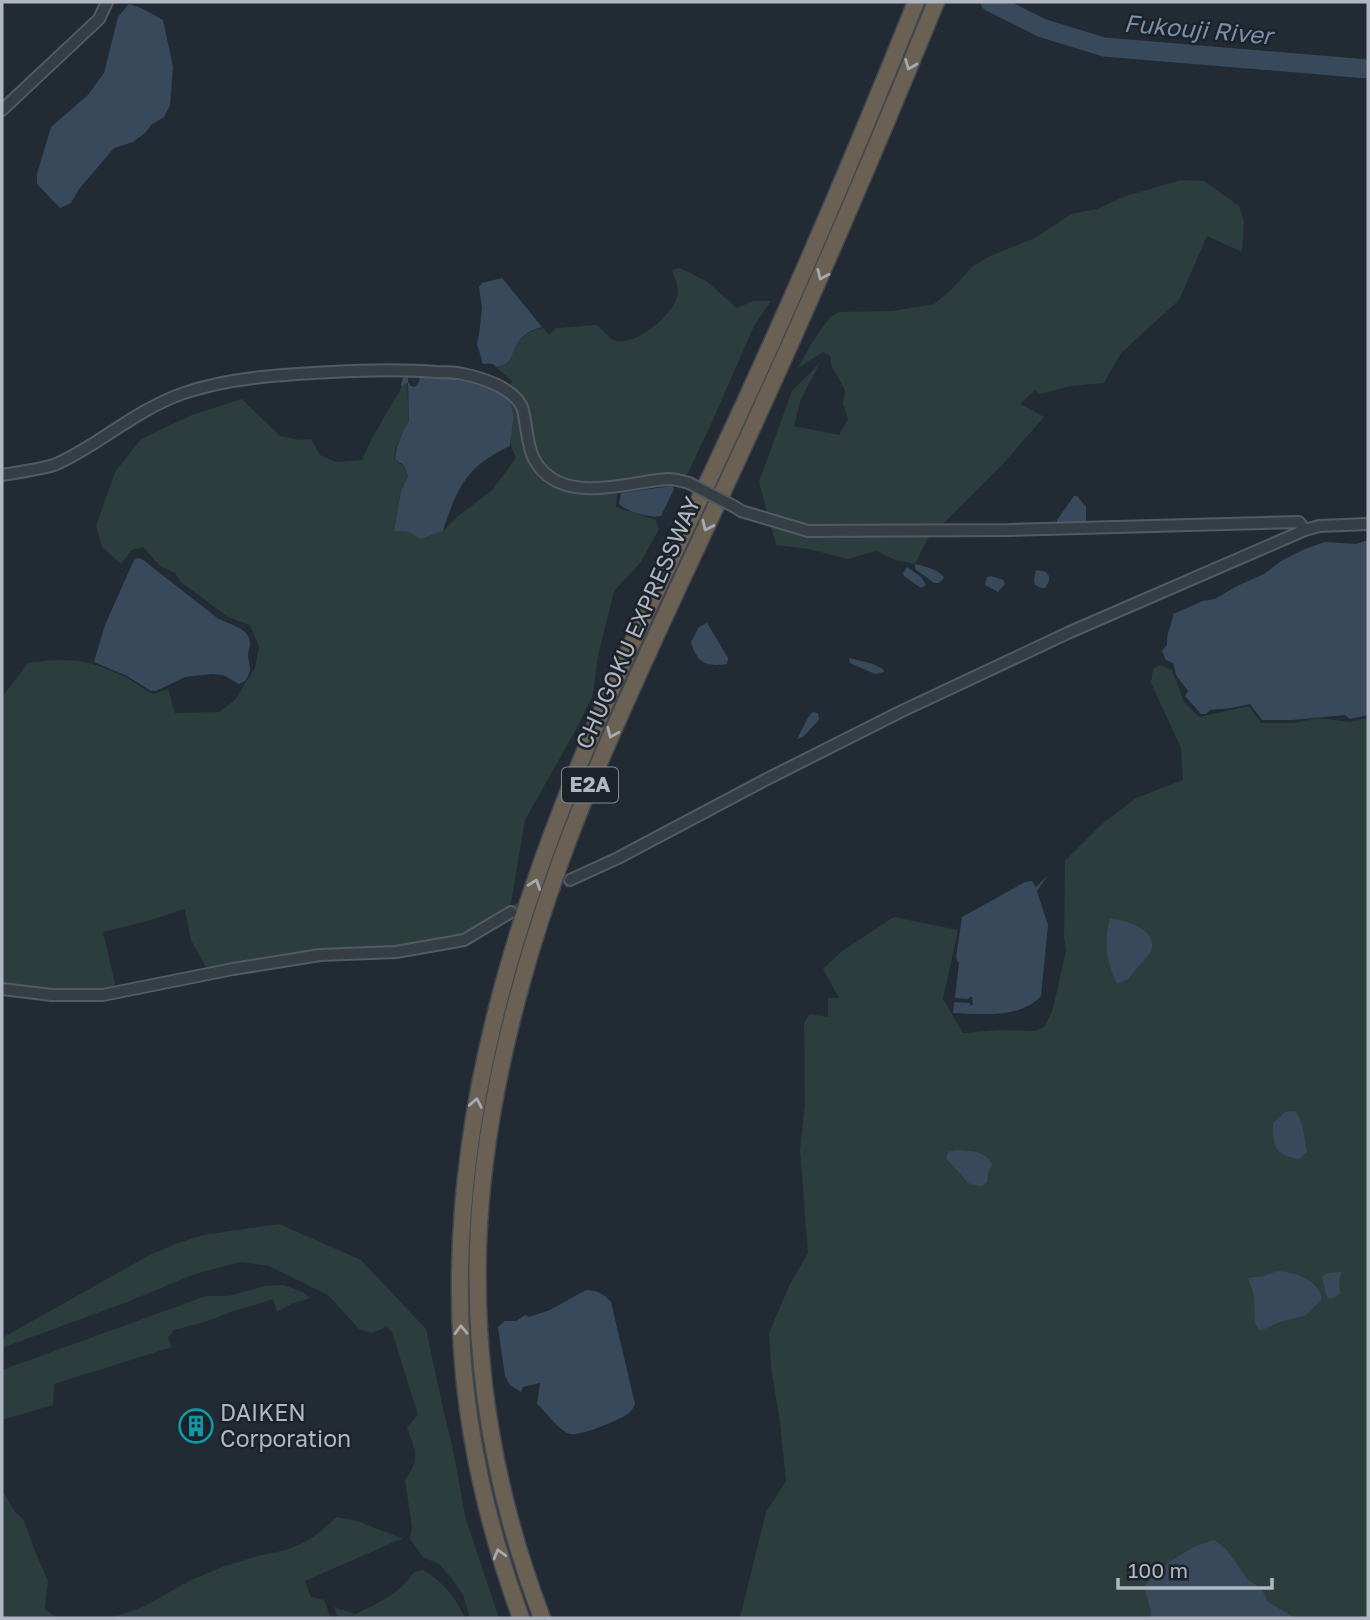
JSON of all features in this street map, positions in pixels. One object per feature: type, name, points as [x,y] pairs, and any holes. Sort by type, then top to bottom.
[{"type":"highway","name":"CHUGOKU EXPRESSWAY","points":[[521,1618],[506,1577],[485,1500],[468,1408],[462,1353],[460,1241],[472,1124],[486,1050],[520,926],[579,766],[613,685],[802,278],[916,2]]},
{"type":"highway","name":"CHUGOKU EXPRESSWAY","points":[[542,1618],[520,1558],[496,1463],[486,1406],[478,1298],[478,1245],[482,1183],[500,1072],[537,932],[594,776],[821,277],[936,2]]},
{"type":"street","points":[[2,110],[99,19],[107,2]]},
{"type":"street","points":[[2,475],[54,465],[170,399],[219,383],[273,376],[413,370],[462,374],[485,380],[510,392],[522,407],[533,456],[542,471],[561,484],[605,488],[670,479],[689,483],[741,511],[808,531],[1010,530],[1298,522],[1305,530]]},
{"type":"street","points":[[570,880],[618,858],[902,711],[1070,632],[1305,530],[1319,526],[1368,524]]},
{"type":"street","points":[[2,989],[52,995],[103,995],[320,955],[396,952],[464,940],[511,912]]},
{"type":"shaded area","points":[[1181,180],[1204,181],[1239,206],[1244,221],[1242,252],[1207,236],[1179,300],[1121,353],[1104,383],[1070,386],[1040,394],[1035,390],[1020,404],[1044,417],[1002,465],[927,540],[915,564],[895,560],[876,551],[848,559],[809,549],[776,545],[759,482],[792,391],[820,363],[801,399],[794,426],[839,435],[848,419],[843,404],[845,390],[831,365],[831,357],[823,352],[798,368],[830,317],[840,312],[892,311],[934,304],[972,267],[990,256],[1035,238],[1071,214],[1097,209],[1126,196]]},
{"type":"shaded area","points":[[680,268],[706,281],[737,308],[753,301],[771,301],[754,326],[686,477],[664,475],[638,478],[617,494],[616,507],[656,520],[659,529],[641,562],[614,591],[598,655],[593,694],[525,820],[511,903],[472,933],[450,938],[392,947],[312,950],[222,967],[206,967],[191,940],[185,909],[103,932],[116,988],[52,990],[2,984],[2,697],[28,663],[67,660],[89,663],[129,679],[154,694],[168,689],[175,713],[219,712],[235,700],[255,668],[259,647],[250,625],[228,617],[181,582],[175,573],[160,566],[143,547],[132,550],[121,564],[102,547],[96,526],[115,472],[141,439],[192,415],[242,399],[280,436],[311,439],[320,455],[336,462],[362,460],[372,438],[407,382],[409,421],[396,447],[394,460],[404,466],[408,476],[401,491],[394,531],[409,532],[421,539],[443,531],[492,490],[516,458],[510,438],[513,411],[506,395],[512,381],[497,368],[509,360],[521,339],[528,333],[543,328],[549,335],[556,328],[597,325],[613,340],[622,341],[641,335],[660,321],[674,305],[678,291],[672,270]]},
{"type":"shaded area","points":[[1160,665],[1172,670],[1184,702],[1199,717],[1249,706],[1261,723],[1293,723],[1319,718],[1350,722],[1368,718],[1368,1618],[740,1618],[766,1512],[786,1481],[769,1333],[790,1284],[808,1253],[800,1150],[805,1103],[804,1024],[809,1014],[828,1017],[828,998],[839,998],[823,969],[842,951],[894,917],[958,930],[943,999],[963,1033],[1035,1031],[1044,1027],[1053,1009],[1066,950],[1065,861],[1102,824],[1136,798],[1183,780],[1181,748],[1151,683],[1153,669]]},
{"type":"shaded area","points":[[279,1224],[361,1260],[426,1329],[466,1520],[499,1618],[470,1618],[463,1595],[452,1579],[439,1564],[423,1557],[410,1539],[412,1527],[405,1480],[413,1466],[415,1454],[407,1427],[418,1415],[392,1332],[387,1327],[371,1333],[359,1329],[328,1295],[269,1266],[241,1262],[195,1274],[2,1348],[2,1338],[148,1256],[203,1235]]},
{"type":"shaded area","points":[[283,1285],[303,1292],[310,1298],[277,1312],[273,1299],[174,1330],[168,1338],[172,1347],[54,1384],[53,1405],[2,1420],[2,1370],[206,1296],[228,1296],[265,1286]]},
{"type":"shaded area","points":[[2,1489],[14,1511],[24,1520],[48,1581],[45,1609],[57,1618],[2,1618]]},
{"type":"shaded area","points":[[337,1517],[357,1521],[404,1539],[305,1581],[311,1597],[324,1600],[331,1618],[111,1618],[143,1607],[191,1580],[225,1566],[303,1543]]},
{"type":"shaded area","points":[[423,1570],[448,1590],[465,1618],[338,1618],[334,1607],[355,1614],[388,1597],[414,1572]]},
{"type":"water","points":[[129,4],[163,20],[173,67],[170,105],[164,117],[151,125],[145,133],[133,142],[114,148],[79,189],[71,203],[60,208],[37,184],[37,174],[51,127],[88,95],[104,73],[118,17]]},
{"type":"water","points":[[502,278],[542,327],[524,336],[508,362],[496,367],[483,364],[477,344],[482,308],[479,287],[482,283]]},
{"type":"water","points":[[445,373],[486,384],[505,395],[513,413],[510,446],[483,462],[466,480],[453,502],[443,531],[421,539],[409,532],[394,531],[401,491],[408,476],[404,465],[395,460],[397,447],[409,421],[408,383],[402,387],[401,385],[403,378],[408,377],[408,382],[415,387],[420,375]]},
{"type":"water","points":[[672,486],[674,489],[661,516],[638,514],[619,504],[621,493]]},
{"type":"water","points":[[1074,496],[1086,507],[1086,521],[1082,524],[1057,524],[1057,520]]},
{"type":"water","points":[[1368,540],[1368,715],[1350,719],[1345,715],[1262,720],[1250,704],[1210,710],[1201,714],[1185,696],[1188,691],[1176,675],[1173,663],[1166,660],[1162,651],[1167,645],[1173,614],[1203,601],[1215,599],[1305,549],[1325,542],[1356,544]]},
{"type":"water","points":[[137,558],[142,559],[216,617],[246,633],[250,643],[250,668],[245,681],[239,684],[223,675],[212,674],[185,677],[151,691],[127,676],[94,662],[105,625]]},
{"type":"water","points":[[915,564],[936,571],[944,578],[939,583],[934,583],[915,569]]},
{"type":"water","points":[[907,567],[921,577],[926,585],[921,588],[904,576]]},
{"type":"water","points":[[1036,570],[1046,572],[1049,576],[1045,588],[1035,585]]},
{"type":"water","points":[[987,577],[1003,580],[1005,584],[998,592],[985,585]]},
{"type":"water","points":[[707,623],[728,658],[727,664],[713,665],[703,662],[693,649],[691,642],[699,627]]},
{"type":"water","points":[[849,658],[873,664],[884,672],[875,674],[850,663]]},
{"type":"water","points":[[813,712],[818,713],[819,720],[803,737],[797,739],[809,716]]},
{"type":"water","points":[[1048,875],[1037,891],[1048,925],[1041,996],[1022,1009],[1012,1012],[953,1013],[954,1002],[970,1003],[970,1006],[973,1004],[972,997],[955,998],[959,963],[956,958],[962,917],[1025,882],[1032,881],[1036,887]]},
{"type":"water","points":[[1110,919],[1125,921],[1140,928],[1146,932],[1152,944],[1151,952],[1128,979],[1117,984],[1107,952]]},
{"type":"water","points":[[1295,1111],[1302,1125],[1307,1152],[1299,1159],[1280,1152],[1274,1138],[1273,1123],[1285,1112]]},
{"type":"water","points":[[948,1152],[977,1152],[986,1156],[992,1165],[987,1182],[982,1186],[968,1183],[946,1158]]},
{"type":"water","points":[[1277,1271],[1305,1278],[1316,1287],[1322,1299],[1306,1315],[1260,1331],[1254,1315],[1254,1296],[1248,1278]]},
{"type":"water","points":[[1341,1272],[1340,1294],[1327,1298],[1322,1277],[1327,1273]]},
{"type":"water","points":[[586,1290],[600,1293],[611,1302],[635,1404],[629,1413],[618,1420],[571,1434],[557,1425],[537,1404],[540,1383],[523,1387],[521,1392],[510,1385],[505,1376],[498,1327],[505,1321],[516,1321],[525,1315],[529,1317],[550,1310]]},
{"type":"water","points":[[1214,1540],[1226,1549],[1248,1580],[1261,1588],[1268,1602],[1295,1618],[1150,1618],[1151,1611],[1144,1587],[1175,1558]]},
{"type":"waterway","name":"Fukouji River","points":[[990,2],[1042,28],[1104,47],[1368,69]]},
{"type":"tunnel","points":[[511,912],[570,880]]},
{"type":"place","name":"DAIKEN Corporation","points":[[196,1426]]}]
